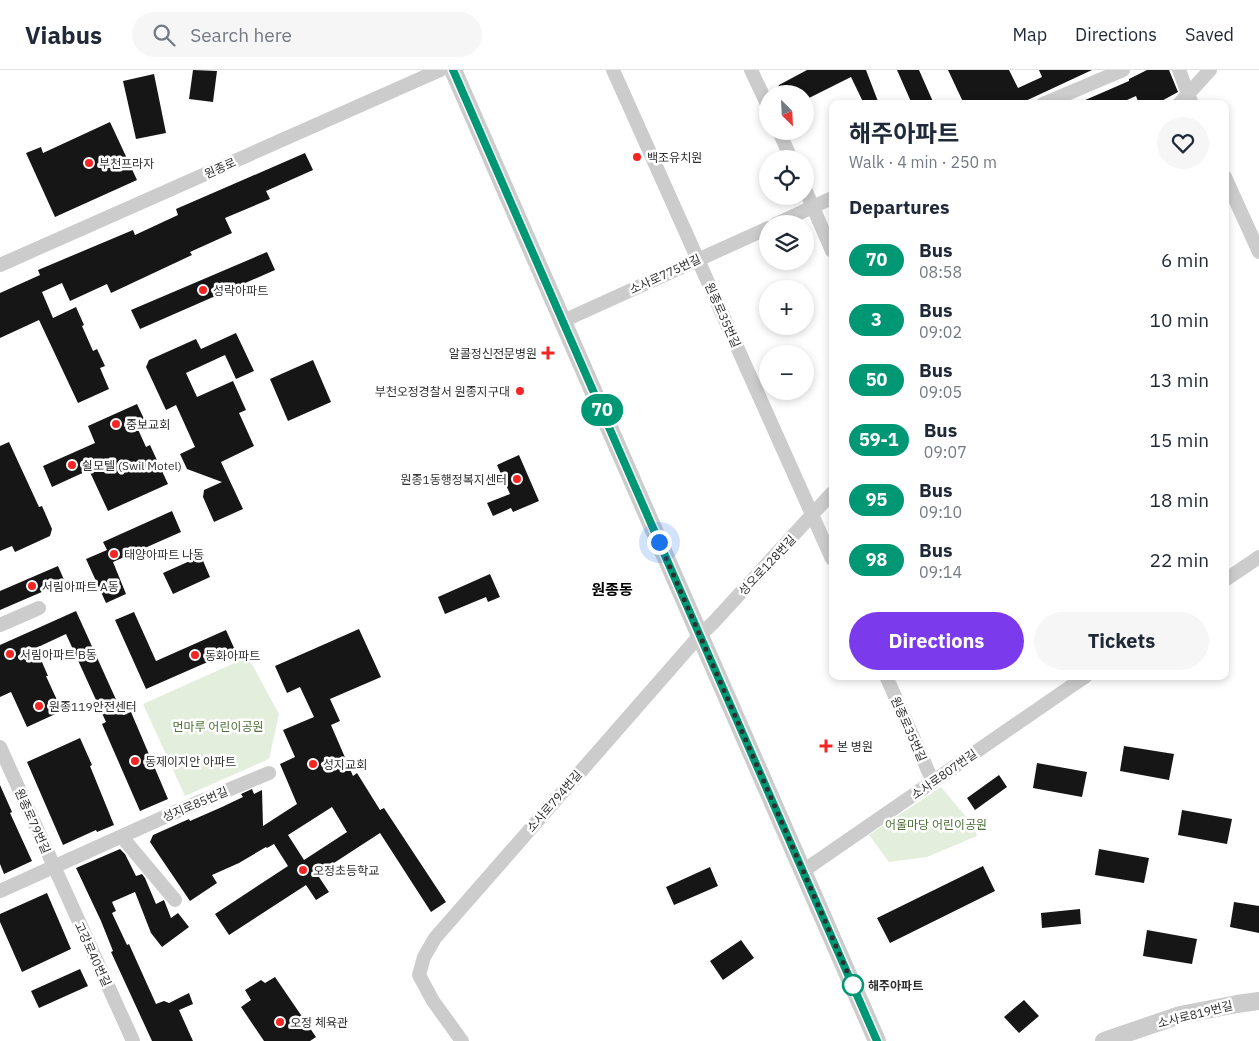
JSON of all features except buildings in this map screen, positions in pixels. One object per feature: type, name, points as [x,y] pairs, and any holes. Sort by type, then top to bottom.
[{"type":"street","name":"원종로","points":[[0,265],[440,70]]},
{"type":"street","points":[[453,70],[877,1041]]},
{"type":"street","name":"원종로35번길","points":[[613,70],[829,552]]},
{"type":"street","points":[[751,70],[759,87]]},
{"type":"street","points":[[1052,100],[1123,70]]},
{"type":"street","points":[[1178,70],[1186,100]]},
{"type":"street","points":[[1187,100],[1210,70]]},
{"type":"street","points":[[1229,186],[1259,252]]},
{"type":"street","points":[[796,215],[829,199]]},
{"type":"street","points":[[813,207],[829,244]]},
{"type":"street","name":"소사로775번길","points":[[563,321],[759,232]]},
{"type":"street","name":"성오로128번길","points":[[700,635],[829,496]]},
{"type":"street","points":[[1229,577],[1259,557]]},
{"type":"street","points":[[0,625],[39,608]]},
{"type":"street","name":"소사로794번길","points":[[462,1041],[433,1001],[420,975],[424,957],[435,938],[700,635]]},
{"type":"street","name":"원종로35번길","points":[[888,680],[932,782]]},
{"type":"street","name":"소사로807번길","points":[[803,871],[1080,680]]},
{"type":"street","name":"원종로79번길","points":[[0,747],[54,868]]},
{"type":"street","name":"성지로85번길","points":[[0,891],[182,809],[269,773]]},
{"type":"street","points":[[122,836],[175,900]]},
{"type":"street","name":"고강로40번길","points":[[54,868],[133,1041]]},
{"type":"street","name":"소사로819번길","points":[[1104,1041],[1180,1015],[1259,1001]]},
{"type":"green space","name":"먼마루 어린이공원","points":[[248,657],[279,714],[269,759],[185,796],[143,704]]},
{"type":"green space","name":"어울마당 어린이공원","points":[[941,787],[974,826],[977,836],[927,857],[889,862],[869,835]]},
{"type":"bus line","name":"70","points":[[453,70],[877,1041]]},
{"type":"place","name":"백조유치원","points":[[637,157]]},
{"type":"place","name":"부천프라자","points":[[89,163]]},
{"type":"place","name":"성락아파트","points":[[203,290]]},
{"type":"place","name":"알콜정신전문병원","points":[[548,353]]},
{"type":"place","name":"부천오정경찰서 원종지구대","points":[[520,391]]},
{"type":"place","name":"중보교회","points":[[116,424]]},
{"type":"place","name":"쉴모텔 (Swil Motel)","points":[[72,465]]},
{"type":"place","name":"원종1동행정복지센터","points":[[517,479]]},
{"type":"place","name":"태양아파트 나동","points":[[114,554]]},
{"type":"place","name":"서림아파트 A동","points":[[32,586]]},
{"type":"place","name":"서림아파트 B동","points":[[10,654]]},
{"type":"place","name":"동화아파트","points":[[195,655]]},
{"type":"place","name":"원종119안전센터","points":[[39,706]]},
{"type":"place","name":"본 병원","points":[[826,746]]},
{"type":"place","name":"동제이지안 아파트","points":[[135,761]]},
{"type":"place","name":"성지교회","points":[[313,764]]},
{"type":"place","name":"오정초등학교","points":[[303,870]]},
{"type":"place","name":"해주아파트","points":[[853,985]]},
{"type":"place","name":"오정 체육관","points":[[280,1022]]},
{"type":"district","name":"원종동","points":[[612,589]]},
{"type":"route","points":[[659,542],[853,985]]}]
